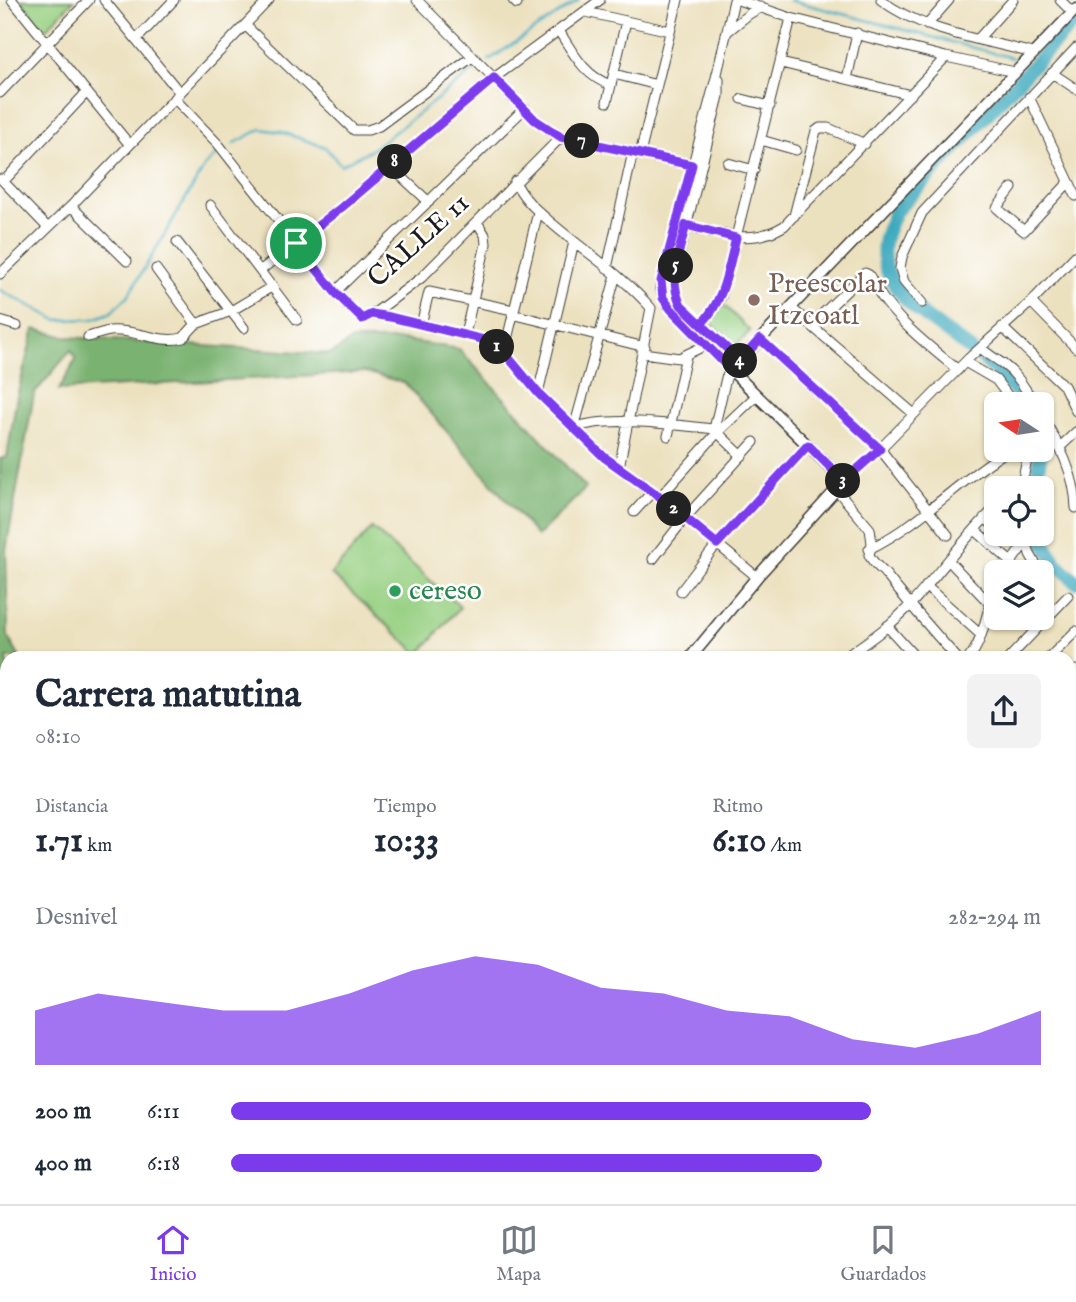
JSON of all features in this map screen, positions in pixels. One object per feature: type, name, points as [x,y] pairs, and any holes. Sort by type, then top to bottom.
[{"type":"main road","points":[[696,651],[840,485],[808,445],[757,395],[736,365],[1074,11]]},
{"type":"street","points":[[12,0],[129,144]]},
{"type":"street","points":[[0,93],[89,0]]},
{"type":"street","name":"CALLE 11","points":[[104,0],[137,39],[177,96],[335,292],[362,319],[421,278],[561,137]]},
{"type":"street","points":[[137,39],[174,0]]},
{"type":"street","points":[[0,274],[71,206],[269,0]]},
{"type":"street","points":[[417,0],[535,120],[561,137],[692,165]]},
{"type":"street","points":[[261,270],[494,78],[600,0]]},
{"type":"street","points":[[607,268],[678,0]]},
{"type":"street","points":[[736,365],[706,345],[671,309],[660,288],[736,0],[791,18],[1015,72]]},
{"type":"street","points":[[881,0],[894,10],[927,25],[1032,53]]},
{"type":"street","points":[[927,25],[949,0]]},
{"type":"street","points":[[979,38],[1013,0]]},
{"type":"street","points":[[1060,0],[1074,11]]},
{"type":"street","points":[[728,31],[749,13],[761,7]]},
{"type":"street","points":[[586,12],[670,32]]},
{"type":"street","points":[[701,324],[721,297],[791,18]]},
{"type":"street","points":[[607,102],[626,21]]},
{"type":"street","points":[[245,25],[355,130],[368,130],[379,126],[472,57]]},
{"type":"street","points":[[559,31],[591,75],[600,82],[611,85]]},
{"type":"street","points":[[847,79],[857,33]]},
{"type":"street","points":[[922,303],[904,282],[900,268],[902,257],[922,213],[1076,48]]},
{"type":"street","points":[[686,225],[736,238],[773,233],[794,218],[946,57]]},
{"type":"street","points":[[781,63],[911,96]]},
{"type":"street","points":[[1052,73],[1076,89]]},
{"type":"street","points":[[614,74],[657,85]]},
{"type":"street","points":[[718,74],[719,96],[674,275],[676,295],[681,305],[736,365]]},
{"type":"street","points":[[48,228],[2,180],[86,93]]},
{"type":"street","points":[[1029,97],[1075,193]]},
{"type":"street","points":[[742,99],[770,106]]},
{"type":"street","points":[[335,292],[524,108]]},
{"type":"street","points":[[794,218],[816,131],[828,128],[865,144]]},
{"type":"street","points":[[761,141],[796,150]]},
{"type":"street","points":[[728,163],[754,170]]},
{"type":"street","points":[[390,166],[429,202]]},
{"type":"street","points":[[515,181],[526,200],[538,212],[616,275],[651,308],[619,467]]},
{"type":"street","points":[[1012,188],[997,208],[1024,231],[1069,182]]},
{"type":"street","points":[[210,205],[297,320]]},
{"type":"street","points":[[71,206],[127,261]]},
{"type":"street","points":[[504,352],[538,212]]},
{"type":"street","points":[[465,334],[486,244],[485,235],[477,222]]},
{"type":"street","points":[[177,242],[244,328]]},
{"type":"street","points":[[538,393],[574,242]]},
{"type":"street","points":[[951,651],[884,571],[876,567],[869,555],[872,543],[870,529],[840,485],[880,449],[967,360],[1031,302],[1076,255]]},
{"type":"street","points":[[156,269],[196,324]]},
{"type":"street","points":[[574,428],[616,275]]},
{"type":"street","points":[[812,324],[861,275],[869,275],[880,295],[917,336],[958,370]]},
{"type":"street","points":[[88,337],[110,331],[142,334],[162,340],[183,338],[196,324],[231,311],[273,286]]},
{"type":"street","points":[[421,325],[429,292],[472,300],[672,358],[686,356],[706,345]]},
{"type":"street","points":[[1031,302],[1076,348]]},
{"type":"street","points":[[790,307],[914,414]]},
{"type":"street","points":[[372,314],[489,341],[504,352],[538,393],[604,457],[758,577]]},
{"type":"street","points":[[0,321],[17,326]]},
{"type":"street","points":[[1002,327],[1064,386],[1076,411]]},
{"type":"street","points":[[760,339],[880,449],[947,535]]},
{"type":"street","points":[[981,348],[1019,379],[1027,392]]},
{"type":"street","points":[[668,436],[686,356]]},
{"type":"street","points":[[967,360],[996,380],[1005,392]]},
{"type":"street","points":[[715,431],[726,378],[736,365]]},
{"type":"street","points":[[634,512],[656,495],[715,431],[757,395]]},
{"type":"street","points":[[574,428],[588,423],[628,422],[715,431],[742,456]]},
{"type":"street","points":[[1059,448],[1076,432]]},
{"type":"street","points":[[1054,439],[1071,474],[1076,508]]},
{"type":"street","points":[[653,559],[685,518],[754,442]]},
{"type":"street","points":[[681,592],[717,544],[808,445]]},
{"type":"street","points":[[869,549],[891,538],[989,462]]},
{"type":"street","points":[[853,651],[887,626],[906,600],[926,586],[984,518]]},
{"type":"street","points":[[975,530],[1009,560]]},
{"type":"street","points":[[949,561],[984,598]]},
{"type":"street","points":[[926,586],[981,635]]},
{"type":"street","points":[[1016,651],[1068,596]]},
{"type":"street","points":[[972,651],[984,623]]},
{"type":"street","points":[[887,626],[910,651]]},
{"type":"street","points":[[1056,651],[1076,631]]},
{"type":"green space","points":[[21,0],[74,0],[45,30]]},
{"type":"green space","points":[[724,305],[750,331],[736,346],[708,321]]},
{"type":"green space","points":[[34,329],[67,337],[331,354],[352,340],[403,340],[459,349],[586,488],[537,536],[405,383],[365,372],[59,390],[76,359],[71,350],[34,394],[6,550],[8,637],[16,651],[0,651],[0,459],[7,457],[16,401]]},
{"type":"green space","name":"cereso","points":[[372,528],[460,607],[422,651],[416,651],[331,574]]},
{"type":"waterway","points":[[489,60],[579,0]]},
{"type":"waterway","points":[[789,0],[1013,58]]},
{"type":"waterway","points":[[971,350],[925,316],[898,289],[888,274],[884,257],[886,235],[895,212],[1076,20]]},
{"type":"waterway","points":[[233,144],[261,129],[281,132],[325,147],[341,165],[374,148],[477,68]]},
{"type":"waterway","points":[[0,290],[57,320],[93,319],[110,313],[128,296],[205,166],[217,154]]},
{"type":"waterway","points":[[983,358],[1017,392]]},
{"type":"waterway","points":[[1038,476],[1039,462]]},
{"type":"waterway","points":[[1046,546],[1057,564],[1076,582]]},
{"type":"place","name":"Preescolar Itzcoatl","points":[[754,300]]},
{"type":"place","name":"cereso","points":[[395,591]]},
{"type":"route","points":[[296,243],[335,292],[362,319],[372,314],[390,317],[489,341],[504,352],[538,393],[604,457],[660,497],[717,544],[808,445],[844,481],[880,449],[760,339],[740,361],[701,324],[709,316],[721,297],[736,238],[686,225],[674,275],[676,295],[681,305],[740,361],[731,370],[663,298],[661,281],[692,165],[561,137],[535,120],[494,78],[296,243]]}]
